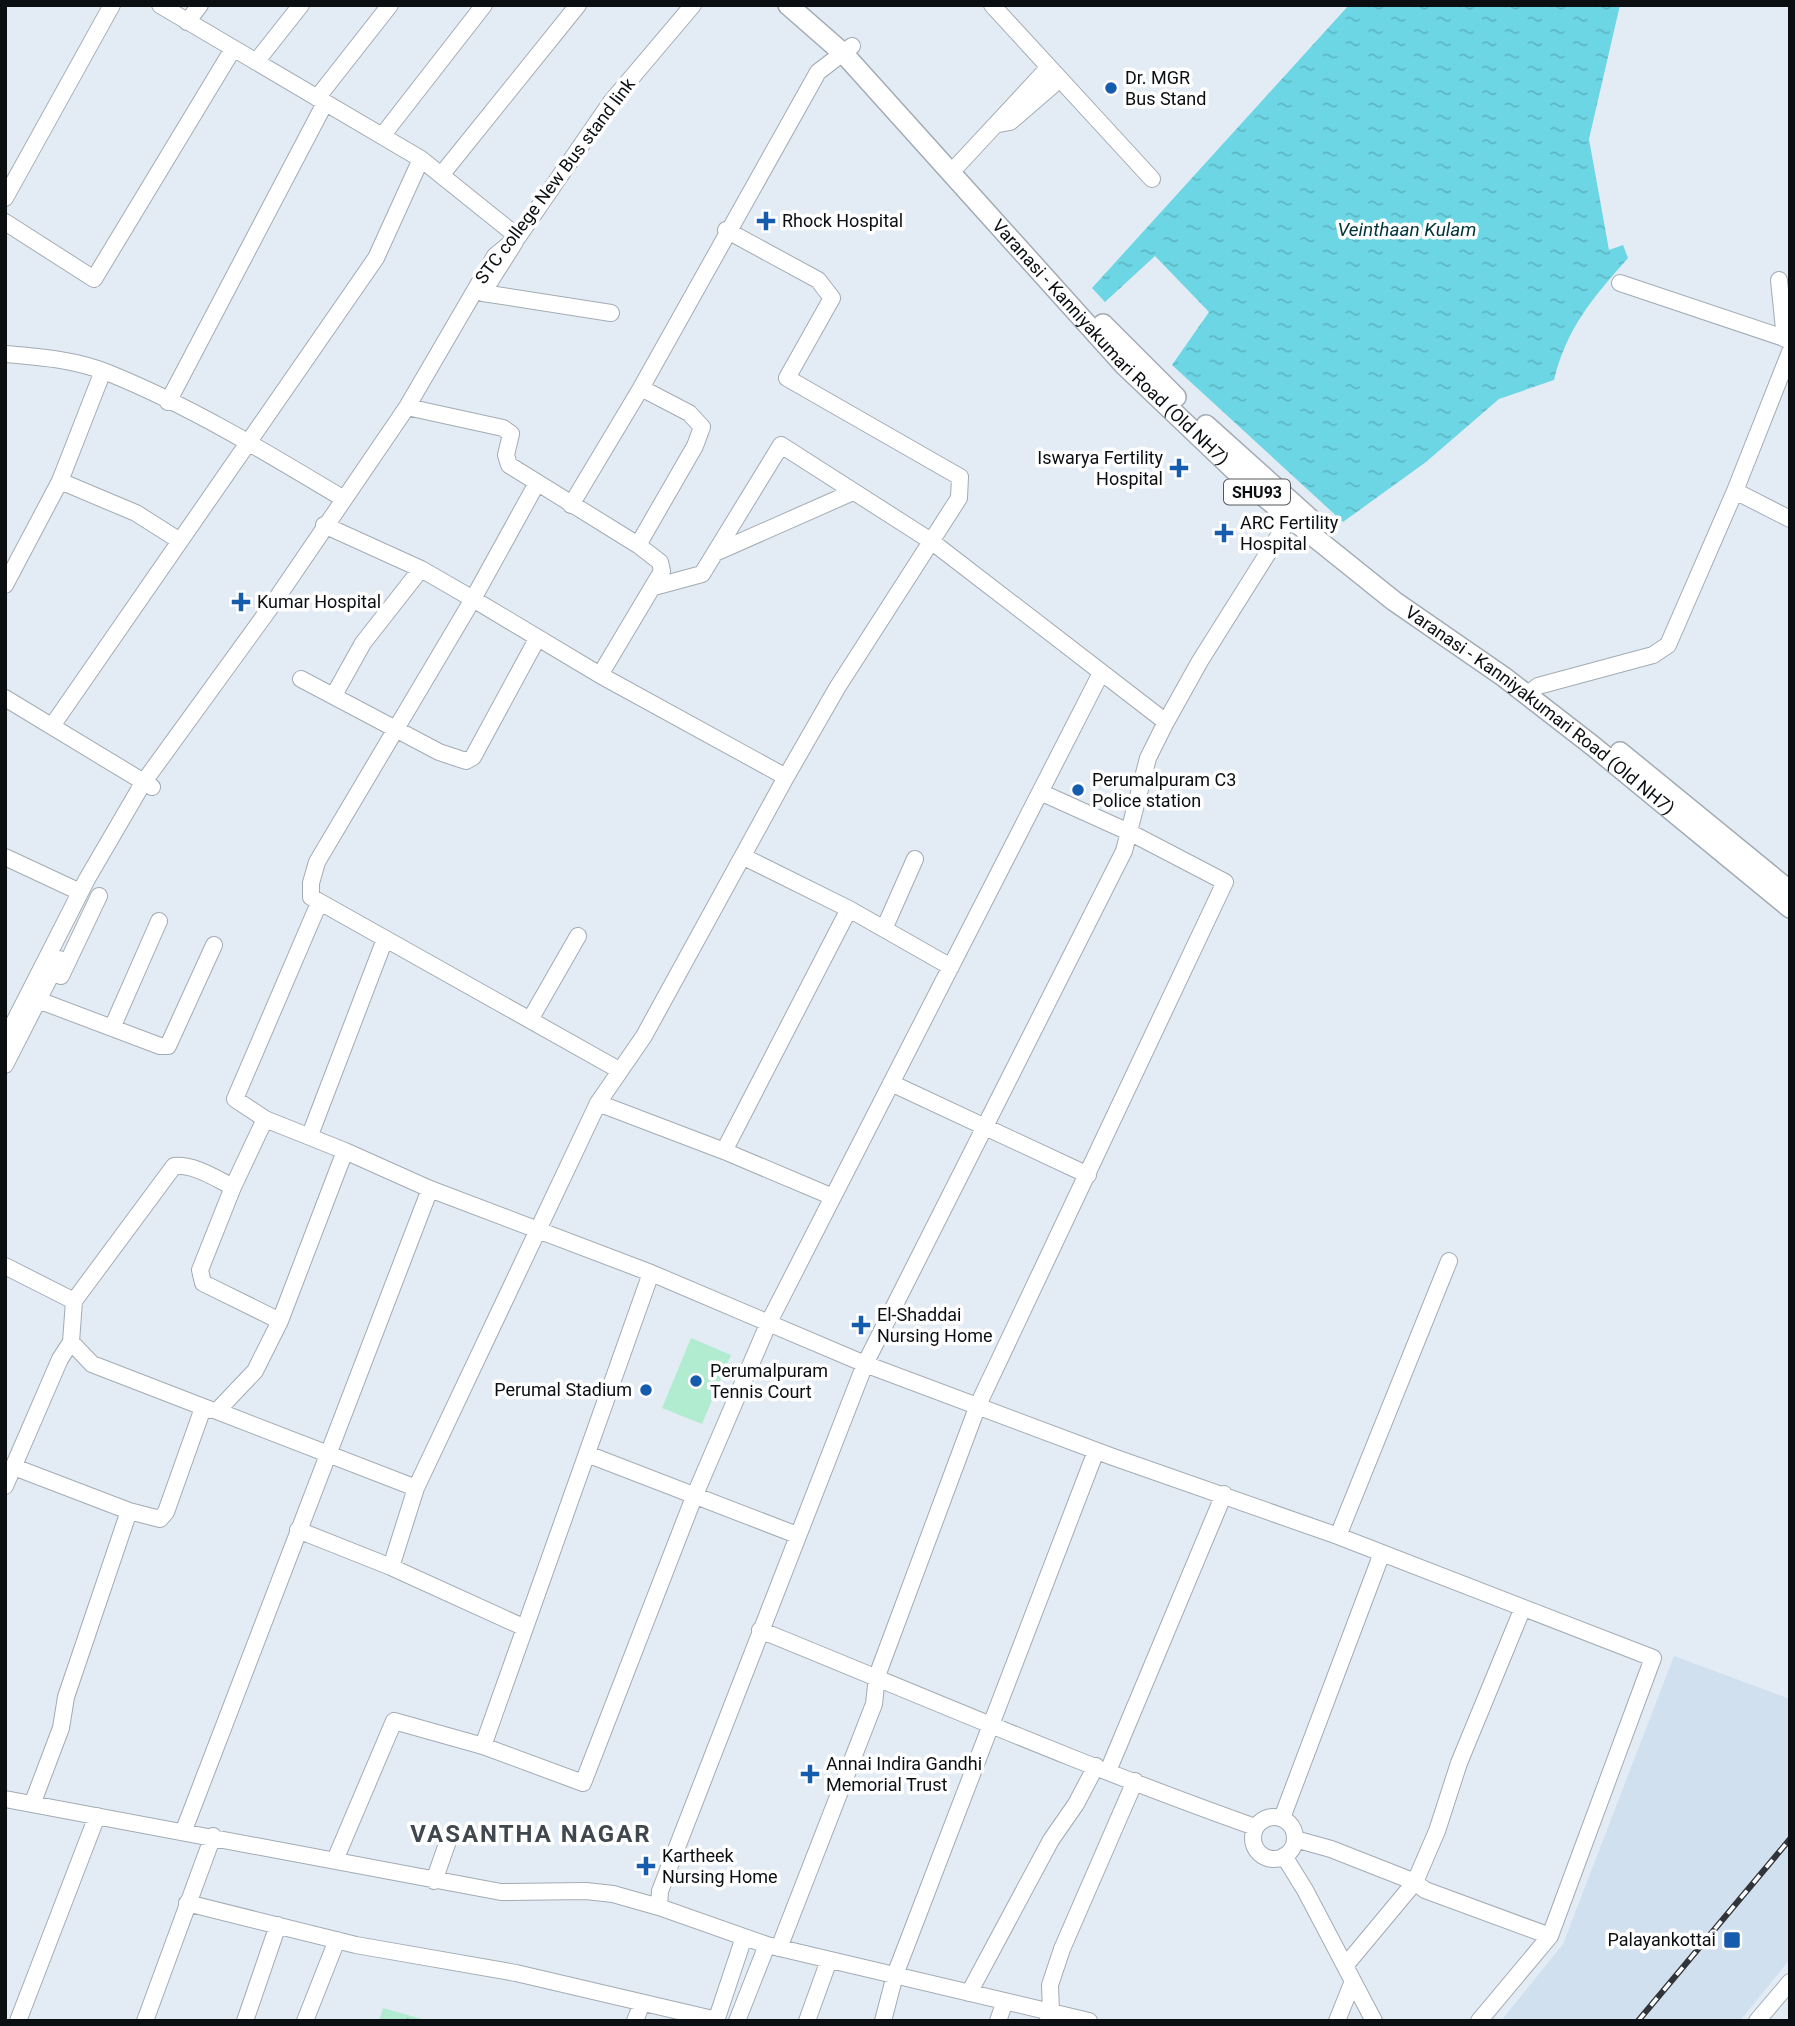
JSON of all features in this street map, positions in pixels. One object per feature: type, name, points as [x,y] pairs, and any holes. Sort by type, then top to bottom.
[{"type":"main road","name":"Varanasi - Kanniyakumari Road (Old NH7)","points":[[788,5],[848,50],[958,164],[1080,301],[1296,516]]},
{"type":"main road","name":"Varanasi - Kanniyakumari Road (Old NH7)","points":[[808,5],[1124,364],[1296,516],[1399,589],[1790,891]]},
{"type":"main road","name":"Varanasi - Kanniyakumari Road (Old NH7)","points":[[1533,691],[1790,908]]},
{"type":"street","points":[[5,198],[112,5]]},
{"type":"street","points":[[160,5],[421,159],[518,237],[411,408],[329,527],[421,569],[600,676],[786,777]]},
{"type":"street","points":[[187,22],[200,5]]},
{"type":"street","points":[[256,62],[301,5]]},
{"type":"street","points":[[168,402],[321,100],[390,5]]},
{"type":"street","points":[[382,136],[484,5]]},
{"type":"street","points":[[442,174],[578,5]]},
{"type":"street","name":"STC college New Bus stand link","points":[[5,1040],[38,1000],[80,891],[148,785],[329,527],[344,499],[411,408],[495,256],[518,237],[611,102],[693,5]]},
{"type":"street","points":[[992,5],[1152,178]]},
{"type":"street","points":[[5,222],[94,278],[233,49]]},
{"type":"street","points":[[571,505],[641,388],[726,230],[818,72],[848,50]]},
{"type":"street","points":[[958,164],[999,124],[1004,112],[1055,73]]},
{"type":"street","points":[[52,726],[376,258],[421,159]]},
{"type":"street","points":[[391,1567],[416,1488],[540,1231],[598,1103],[644,1036],[837,688],[958,498],[962,487],[960,477],[787,378],[832,298],[818,280],[726,230]]},
{"type":"street","points":[[1533,691],[1653,655],[1668,645],[1735,491],[1788,344],[1779,280]]},
{"type":"street","points":[[1620,282],[1788,344]]},
{"type":"street","points":[[483,293],[611,313]]},
{"type":"street","points":[[5,354],[51,358],[103,372],[248,442],[344,499]]},
{"type":"street","points":[[5,585],[60,481],[103,372]]},
{"type":"street","points":[[638,545],[695,446],[702,426],[699,420],[689,413],[641,388]]},
{"type":"street","points":[[411,408],[503,428],[512,434],[506,454],[509,465],[638,545],[663,567],[654,587],[600,676]]},
{"type":"street","points":[[654,587],[702,574],[781,445],[931,541],[1166,722]]},
{"type":"street","points":[[60,481],[136,513],[180,541]]},
{"type":"street","points":[[537,483],[473,599],[317,862],[311,883],[311,897],[531,1018],[619,1070]]},
{"type":"street","points":[[1735,491],[1790,519]]},
{"type":"street","points":[[715,553],[853,492]]},
{"type":"street","points":[[1135,836],[1143,775],[1166,722],[1296,516]]},
{"type":"street","points":[[764,1632],[797,1535],[869,1366],[1135,836],[1166,741],[1296,516]]},
{"type":"street","points":[[334,695],[363,643],[421,569]]},
{"type":"street","points":[[301,679],[395,730],[456,760],[466,761],[473,757],[537,639]]},
{"type":"street","points":[[335,1860],[394,1721],[483,1746],[583,1783],[694,1497],[769,1322],[1101,673]]},
{"type":"street","points":[[5,698],[148,785],[5,1065]]},
{"type":"street","points":[[737,2021],[773,1947],[874,1704],[877,1676],[978,1405],[1226,882],[1040,792]]},
{"type":"street","points":[[5,857],[80,891]]},
{"type":"street","points":[[744,857],[849,909],[951,967]]},
{"type":"street","points":[[884,929],[915,859]]},
{"type":"street","points":[[38,1000],[99,896]]},
{"type":"street","points":[[319,903],[235,1100],[265,1119],[310,1135],[430,1189],[651,1273],[869,1366],[1096,1451],[1224,1494],[1381,1552],[1522,1610],[1653,1658],[1550,1936],[1479,2021]]},
{"type":"street","points":[[724,1151],[849,909]]},
{"type":"street","points":[[112,1028],[159,921]]},
{"type":"street","points":[[531,1018],[578,936]]},
{"type":"street","points":[[310,1135],[385,939]]},
{"type":"street","points":[[38,1000],[160,1046],[168,1046],[214,945]]},
{"type":"street","points":[[891,1083],[1088,1175]]},
{"type":"street","points":[[598,1103],[724,1151],[833,1197]]},
{"type":"street","points":[[265,1119],[233,1187],[200,1270],[203,1283],[280,1321]]},
{"type":"street","points":[[13,1467],[129,1511],[160,1519],[166,1512],[210,1410],[255,1371],[280,1321],[345,1152]]},
{"type":"street","points":[[5,1486],[60,1359],[71,1342],[74,1301],[174,1166],[202,1171],[233,1187]]},
{"type":"street","points":[[184,1830],[430,1189]]},
{"type":"street","points":[[1338,1536],[1449,1261]]},
{"type":"street","points":[[5,1266],[74,1301]]},
{"type":"street","points":[[483,1746],[523,1627],[651,1273]]},
{"type":"street","points":[[71,1342],[92,1364],[416,1488]]},
{"type":"street","points":[[659,1906],[660,1891],[869,1366]]},
{"type":"street","points":[[883,2021],[895,1975],[1096,1451]]},
{"type":"street","points":[[587,1454],[797,1535]]},
{"type":"street","points":[[969,1993],[1051,1840],[1102,1769],[1224,1494]]},
{"type":"street","points":[[33,1802],[61,1728],[66,1697],[129,1511]]},
{"type":"street","points":[[298,1530],[391,1567],[523,1627]]},
{"type":"street","points":[[1282,1818],[1381,1552]]},
{"type":"street","points":[[1345,1966],[1415,1882],[1522,1610]]},
{"type":"street","points":[[764,1632],[877,1676],[991,1726],[1255,1827]]},
{"type":"street","points":[[1049,2016],[1050,1985],[1062,1948],[1135,1781]]},
{"type":"street","points":[[5,1799],[184,1830],[434,1881],[514,1893],[599,1892],[659,1906],[773,1947],[1005,2001],[1049,2016],[1089,2021]]},
{"type":"street","points":[[18,2021],[97,1816]]},
{"type":"street","points":[[1270,1817],[1282,1818],[1291,1825],[1295,1839],[1292,1848],[1284,1856],[1272,1859],[1261,1854],[1253,1839],[1255,1827],[1270,1817]]},
{"type":"street","points":[[145,2021],[213,1836]]},
{"type":"street","points":[[1295,1839],[1331,1849],[1415,1882],[1425,1889],[1550,1936]]},
{"type":"street","points":[[434,1881],[449,1840]]},
{"type":"street","points":[[1284,1856],[1306,1890],[1374,2021]]},
{"type":"street","points":[[187,1903],[337,1940],[516,1973],[716,2021],[744,1937]]},
{"type":"street","points":[[245,2021],[278,1925]]},
{"type":"street","points":[[305,2021],[337,1940]]},
{"type":"street","points":[[807,2021],[829,1960]]},
{"type":"street","points":[[1337,2021],[1353,1981]]},
{"type":"street","points":[[1757,2021],[1790,1982]]},
{"type":"street","points":[[998,2021],[1005,2001]]},
{"type":"street","points":[[635,2021],[642,2003]]},
{"type":"shaded area","points":[[1674,1656],[1790,1699],[1790,1959],[1740,2021],[1501,2021],[1563,1944]]},
{"type":"green space","name":"Perumalpuram Tennis Court","points":[[691,1338],[731,1355],[702,1424],[662,1408]]},
{"type":"green space","points":[[383,2008],[429,2021],[379,2021]]},
{"type":"water","name":"Veinthaan Kulam","points":[[1349,5],[1620,5],[1589,139],[1609,250],[1623,245],[1628,258],[1583,314],[1566,344],[1554,380],[1499,399],[1426,462],[1343,522],[1172,365],[1209,312],[1155,256],[1105,302],[1092,288]]},
{"type":"railway","points":[[1638,2021],[1790,1839]]},
{"type":"place","name":"Dr. MGR Bus Stand","points":[[1111,88]]},
{"type":"place","name":"Rhock Hospital","points":[[766,221]]},
{"type":"place","name":"Iswarya Fertility Hospital","points":[[1179,468]]},
{"type":"place","name":"ARC Fertility Hospital","points":[[1224,533]]},
{"type":"place","name":"Kumar Hospital","points":[[241,602]]},
{"type":"place","name":"Perumalpuram C3 Police station","points":[[1078,790]]},
{"type":"place","name":"El-Shaddai Nursing Home","points":[[861,1325]]},
{"type":"place","name":"Perumalpuram Tennis Court","points":[[696,1381]]},
{"type":"place","name":"Perumal Stadium","points":[[646,1390]]},
{"type":"place","name":"Annai Indira Gandhi Memorial Trust","points":[[810,1774]]},
{"type":"place","name":"Kartheek Nursing Home","points":[[646,1866]]},
{"type":"place","name":"Palayankottai","points":[[1732,1940]]},
{"type":"district","name":"VASANTHA NAGAR","points":[[531,1834]]}]
